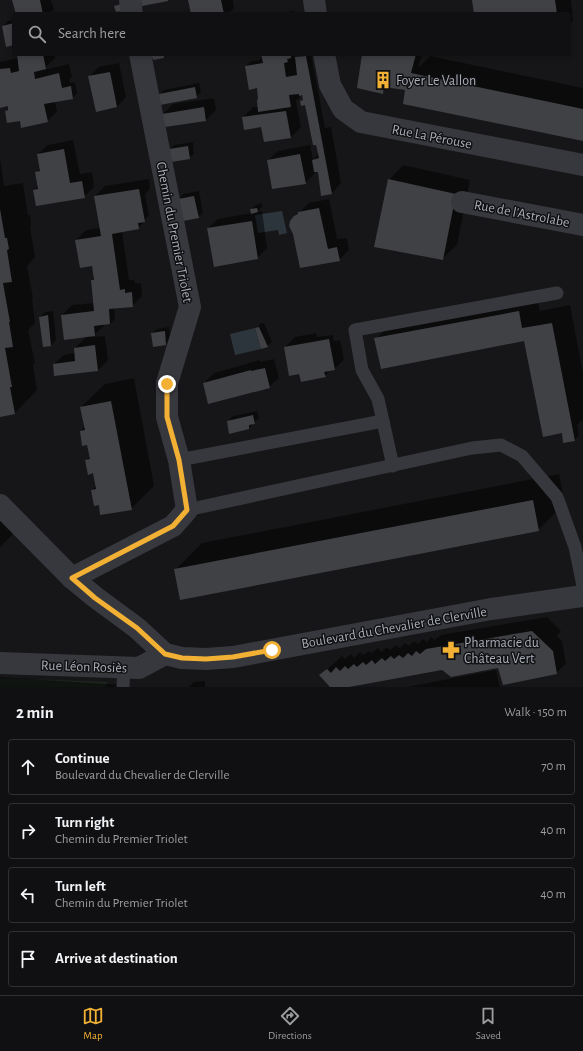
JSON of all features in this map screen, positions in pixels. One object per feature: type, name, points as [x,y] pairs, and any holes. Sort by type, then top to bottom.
[{"type":"street","points":[[130,0],[132,12]]},
{"type":"street","points":[[314,0],[316,12]]},
{"type":"street","name":"Chemin du Premier Triolet","points":[[140,56],[190,307],[167,384],[167,417],[179,460],[187,510]]},
{"type":"street","name":"Rue La Pérouse","points":[[324,56],[330,85],[343,109],[361,122],[583,166]]},
{"type":"street","name":"Rue de l'Astrolabe","points":[[462,202],[583,225]]},
{"type":"street","points":[[0,505],[72,578],[95,598],[137,628],[165,654]]},
{"type":"street","points":[[72,578],[173,526],[187,510]]},
{"type":"street","name":"Boulevard du Chevalier de Clerville","points":[[165,654],[182,658],[206,659],[233,657],[491,609],[583,596]]},
{"type":"street","name":"Rue Léon Rosiès","points":[[0,663],[123,678],[165,654]]},
{"type":"lane","points":[[393,466],[378,399],[362,370],[355,330],[557,293]]},
{"type":"lane","points":[[179,460],[383,421]]},
{"type":"lane","points":[[187,510],[472,448],[501,446],[522,456],[557,497],[575,547],[583,586]]},
{"type":"shaded area","points":[[282,211],[287,233],[279,235],[278,230],[258,233],[255,215]]},
{"type":"shaded area","points":[[255,328],[261,349],[235,355],[230,334]]},
{"type":"shaded area","points":[[0,678],[107,682],[106,687],[0,687]]},
{"type":"building","points":[[12,0],[40,0],[43,12],[15,12]]},
{"type":"building","points":[[141,0],[168,0],[168,1],[142,6]]},
{"type":"building","points":[[188,0],[221,0],[224,12],[191,12]]},
{"type":"building","points":[[472,0],[555,0],[557,12],[474,12]]},
{"type":"building","points":[[122,4],[123,11],[116,12],[114,6]]},
{"type":"building","points":[[12,24],[12,46],[6,47],[2,26]]},
{"type":"building","points":[[17,56],[43,56],[46,69],[34,72],[35,79],[59,73],[62,88],[71,86],[73,99],[44,104],[48,122],[21,128],[20,121],[7,123],[5,111],[8,110],[8,106],[0,108],[0,69],[10,68],[11,73],[19,71]]},
{"type":"building","points":[[152,56],[164,56],[164,58],[153,60]]},
{"type":"building","points":[[261,56],[291,56],[291,58],[287,59],[288,62],[284,63],[286,77],[297,75],[295,57],[306,56],[332,194],[321,196],[318,172],[314,172],[312,160],[319,158],[316,145],[313,145],[305,105],[301,106],[300,101],[303,100],[302,95],[289,95],[291,107],[258,112],[257,88],[249,90],[245,66],[263,63]]},
{"type":"building","points":[[362,56],[415,56],[411,73],[583,109],[583,141],[403,104],[405,90],[384,87],[383,94],[357,88]]},
{"type":"building","points":[[110,72],[117,107],[96,112],[88,76]]},
{"type":"building","points":[[195,87],[197,98],[160,105],[159,94]]},
{"type":"building","points":[[204,107],[206,121],[165,127],[162,114]]},
{"type":"building","points":[[286,111],[291,138],[264,142],[261,127],[244,130],[242,117]]},
{"type":"building","points":[[188,146],[190,159],[171,162],[169,149]]},
{"type":"building","points":[[64,149],[70,183],[82,181],[85,198],[36,206],[33,190],[38,189],[35,172],[40,171],[37,154]]},
{"type":"building","points":[[300,154],[306,184],[272,189],[267,160]]},
{"type":"building","points":[[388,179],[456,194],[443,260],[374,247]]},
{"type":"building","points":[[139,189],[145,222],[138,223],[139,229],[112,234],[120,290],[125,289],[125,293],[132,292],[133,307],[109,309],[110,324],[94,326],[95,336],[64,340],[61,315],[94,311],[91,280],[94,280],[92,266],[80,268],[75,240],[101,236],[94,196]]},
{"type":"building","points":[[194,196],[199,218],[183,221],[178,199]]},
{"type":"building","points":[[257,208],[258,212],[251,214],[250,209]]},
{"type":"building","points":[[319,208],[328,249],[337,247],[340,261],[300,268],[293,234],[289,226],[290,221],[298,214],[298,212]]},
{"type":"building","points":[[0,209],[5,238],[7,238],[9,249],[7,250],[12,282],[3,283],[13,347],[5,348],[15,414],[0,417]]},
{"type":"building","points":[[252,221],[258,259],[214,267],[207,228]]},
{"type":"building","points":[[519,311],[522,328],[552,323],[575,441],[563,443],[562,433],[543,437],[524,341],[381,369],[374,338]]},
{"type":"building","points":[[48,315],[51,346],[43,347],[39,317]]},
{"type":"building","points":[[259,327],[268,347],[261,349],[255,328]]},
{"type":"building","points":[[165,331],[166,345],[153,347],[151,333]]},
{"type":"building","points":[[329,339],[335,370],[324,372],[326,377],[301,382],[299,374],[289,376],[284,347]]},
{"type":"building","points":[[95,345],[98,371],[54,376],[53,364],[75,361],[74,348]]},
{"type":"building","points":[[265,368],[270,388],[208,404],[203,383],[251,370]]},
{"type":"building","points":[[111,401],[132,510],[100,515],[99,505],[94,506],[91,490],[96,489],[93,473],[88,475],[85,460],[90,459],[87,445],[82,446],[80,431],[85,430],[80,407]]},
{"type":"building","points":[[253,415],[255,424],[249,425],[249,429],[229,434],[227,421]]},
{"type":"building","points":[[533,500],[539,531],[180,600],[174,569]]},
{"type":"building","points":[[532,631],[553,651],[557,674],[503,685],[498,668],[451,677],[442,670],[349,687],[330,687],[319,675],[327,669],[331,673],[336,667],[340,671],[345,666],[348,669],[354,664],[357,667],[363,662],[366,665],[372,660],[375,664],[382,658],[385,661],[391,656],[394,659],[399,655],[403,658],[408,653],[412,656],[416,651],[420,654],[426,649]]},
{"type":"place","name":"Foyer Le Vallon","points":[[383,80]]},
{"type":"place","name":"Pharmacie du Château Vert","points":[[451,650]]},
{"type":"route","points":[[167,384],[167,417],[179,460],[187,510],[173,526],[72,578],[95,598],[137,628],[165,654],[182,658],[206,659],[233,657],[272,650]]}]
